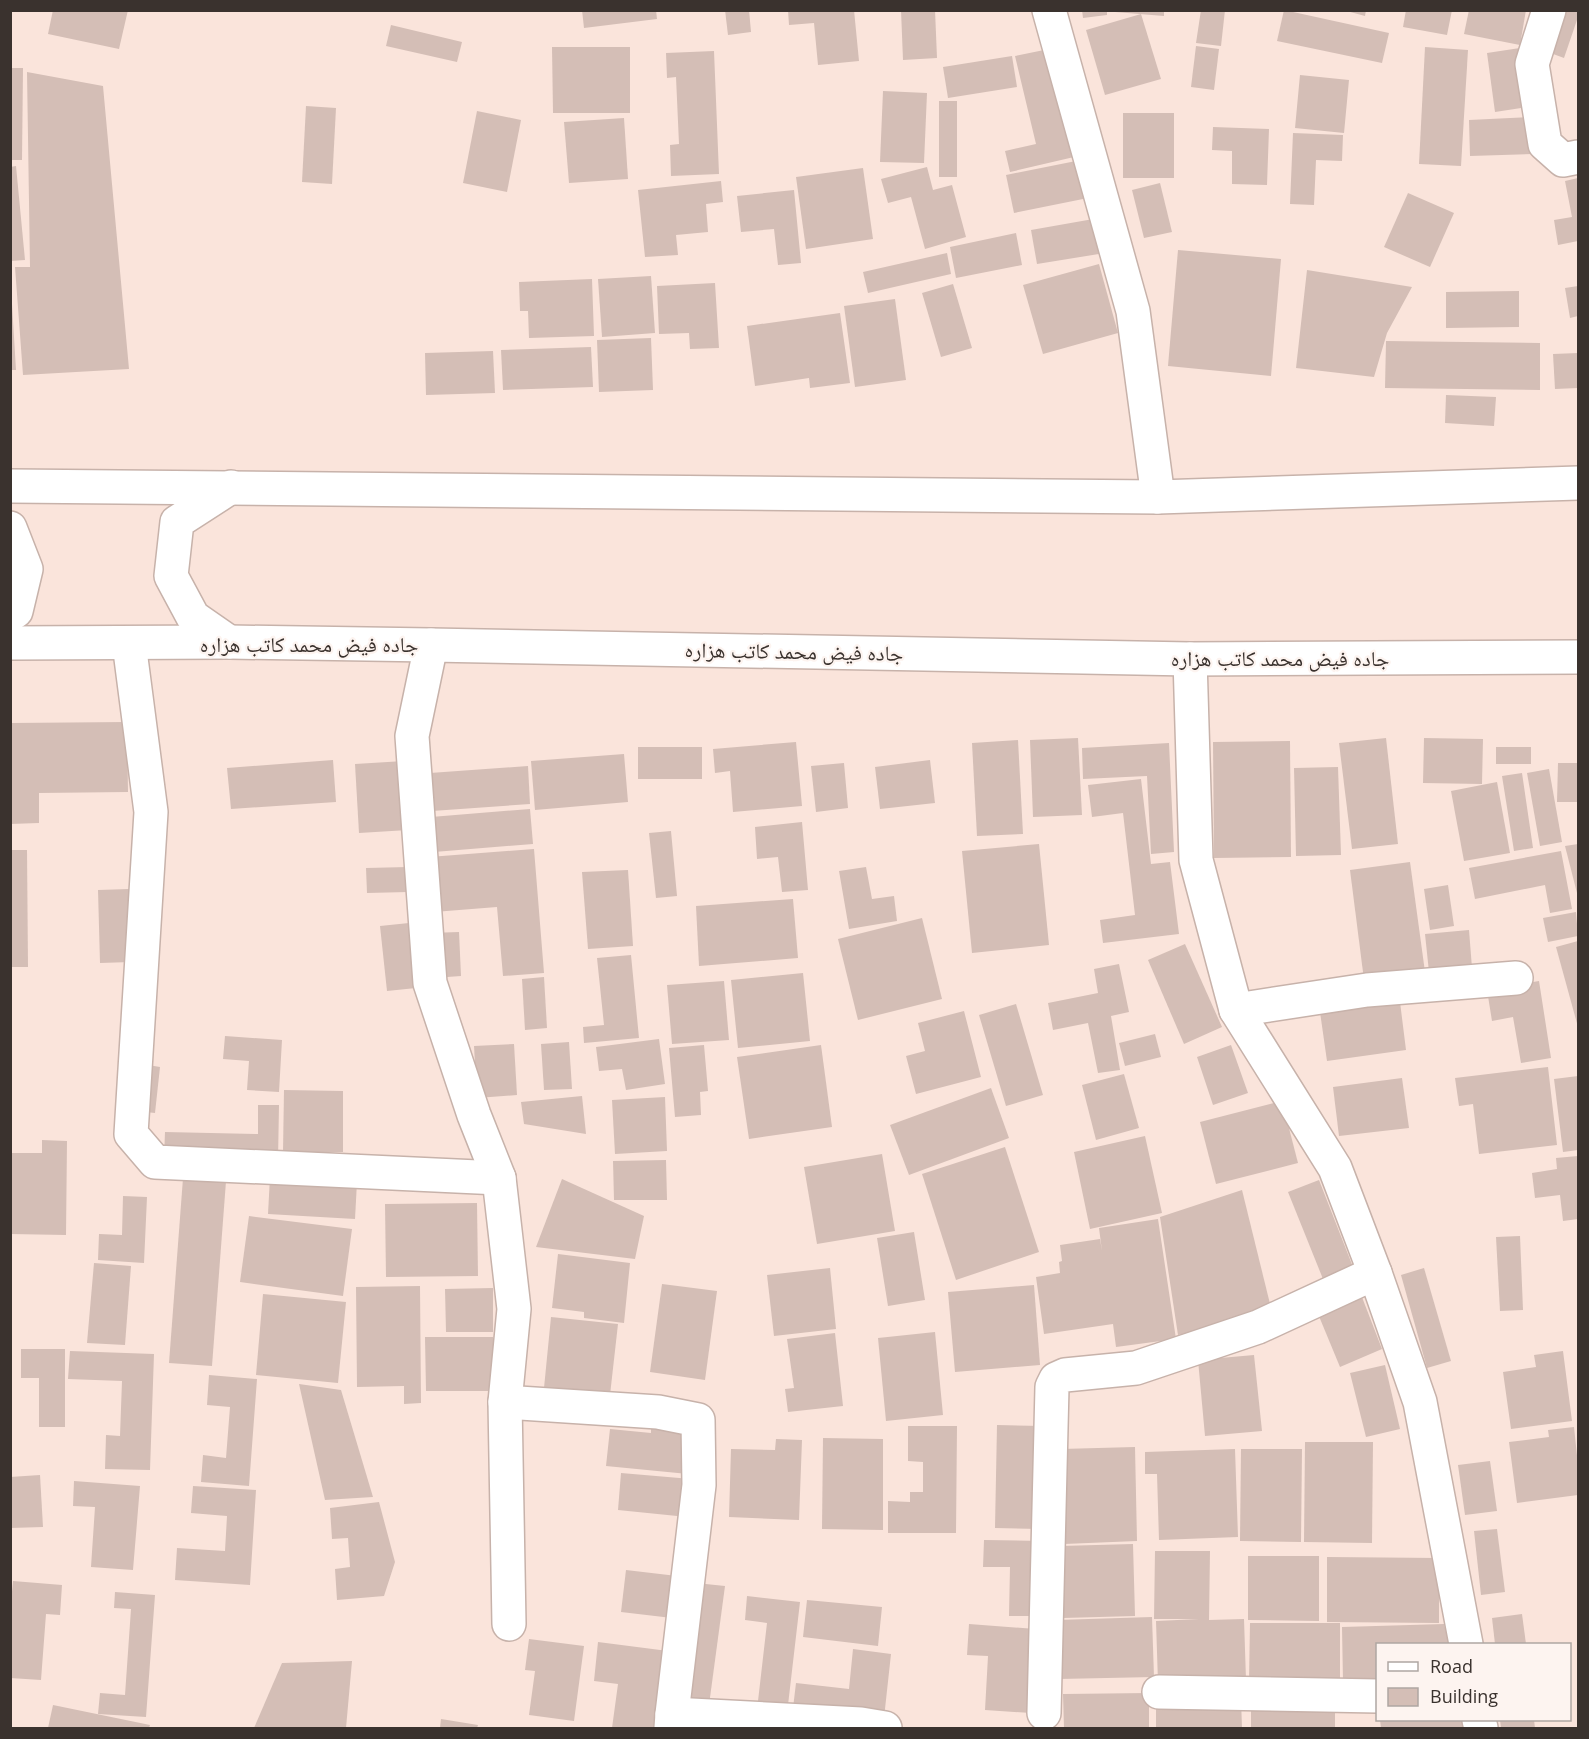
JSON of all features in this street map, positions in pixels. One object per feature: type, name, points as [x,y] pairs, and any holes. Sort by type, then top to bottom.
[{"type":"street","points":[[1049,10],[1133,311],[1158,497]]},
{"type":"street","points":[[1549,10],[1532,64],[1545,144],[1563,160],[1578,157]]},
{"type":"street","points":[[10,486],[1158,497],[1578,483]]},
{"type":"street","points":[[229,642],[193,617],[171,576],[177,522],[231,487]]},
{"type":"street","points":[[10,528],[26,569],[16,611],[10,615]]},
{"type":"street","name":"جاده فیض محمد کاتب هزاره","points":[[10,643],[229,642],[1190,659],[1578,657]]},
{"type":"street","points":[[129,643],[151,812],[131,1134],[155,1162],[499,1178]]},
{"type":"street","points":[[430,645],[412,736],[430,983],[474,1115],[499,1178],[514,1309],[505,1402],[509,1624]]},
{"type":"street","points":[[1190,659],[1196,860],[1236,1010],[1335,1168],[1375,1273],[1420,1402],[1466,1643]]},
{"type":"street","points":[[1236,1010],[1367,990],[1516,978]]},
{"type":"street","points":[[1044,1713],[1052,1387],[1056,1379],[1065,1375],[1136,1368],[1258,1327],[1375,1273]]},
{"type":"street","points":[[505,1402],[658,1412],[698,1420],[699,1485],[671,1721],[869,1727]]},
{"type":"street","points":[[1159,1692],[1376,1696]]},
{"type":"building","points":[[53,10],[128,10],[119,49],[48,34]]},
{"type":"building","points":[[582,10],[656,10],[657,19],[584,28]]},
{"type":"building","points":[[725,10],[749,10],[751,32],[728,35]]},
{"type":"building","points":[[788,10],[854,10],[859,61],[818,65],[814,23],[789,25]]},
{"type":"building","points":[[901,10],[935,10],[937,58],[903,60]]},
{"type":"building","points":[[1082,10],[1107,10],[1107,15],[1083,18]]},
{"type":"building","points":[[1115,10],[1164,10],[1164,16],[1115,12]]},
{"type":"building","points":[[1201,10],[1225,10],[1221,46],[1196,43]]},
{"type":"building","points":[[1284,10],[1389,33],[1382,63],[1277,41]]},
{"type":"building","points":[[1343,10],[1366,10],[1365,16]]},
{"type":"building","points":[[1406,10],[1452,10],[1447,35],[1403,27]]},
{"type":"building","points":[[1469,10],[1526,10],[1520,45],[1464,34]]},
{"type":"building","points":[[1559,10],[1578,10],[1578,17],[1564,58],[1545,51]]},
{"type":"building","points":[[1141,14],[1161,79],[1105,95],[1086,30]]},
{"type":"building","points":[[391,25],[462,42],[457,62],[386,46]]},
{"type":"building","points":[[1196,46],[1219,49],[1214,90],[1191,87]]},
{"type":"building","points":[[552,47],[630,47],[630,113],[553,113]]},
{"type":"building","points":[[1425,47],[1468,50],[1461,166],[1419,164]]},
{"type":"building","points":[[1520,48],[1527,107],[1495,112],[1487,53]]},
{"type":"building","points":[[1049,49],[1074,157],[1010,172],[1005,151],[1036,144],[1015,56]]},
{"type":"building","points":[[714,51],[719,174],[671,176],[670,145],[679,144],[676,77],[667,78],[666,53]]},
{"type":"building","points":[[1012,56],[1017,87],[948,98],[943,67]]},
{"type":"building","points":[[10,68],[23,68],[22,160],[10,160]]},
{"type":"building","points":[[27,72],[103,86],[129,369],[23,375],[15,267],[30,267]]},
{"type":"building","points":[[1300,75],[1349,80],[1344,133],[1295,128]]},
{"type":"building","points":[[883,91],[927,93],[924,163],[880,162]]},
{"type":"building","points":[[939,101],[957,101],[957,177],[939,177]]},
{"type":"building","points":[[306,106],[336,108],[332,184],[302,182]]},
{"type":"building","points":[[477,111],[521,120],[507,192],[463,183]]},
{"type":"building","points":[[1123,113],[1174,113],[1174,178],[1123,178]]},
{"type":"building","points":[[1531,117],[1533,154],[1470,156],[1469,120]]},
{"type":"building","points":[[624,118],[628,179],[569,183],[564,122]]},
{"type":"building","points":[[1213,127],[1269,129],[1267,185],[1232,184],[1232,151],[1212,150]]},
{"type":"building","points":[[1293,133],[1343,135],[1342,161],[1316,160],[1314,205],[1290,204]]},
{"type":"building","points":[[1081,160],[1088,198],[1014,213],[1006,175]]},
{"type":"building","points":[[16,166],[25,260],[10,261],[10,167]]},
{"type":"building","points":[[927,167],[933,190],[952,185],[966,237],[925,249],[911,197],[888,203],[881,179]]},
{"type":"building","points":[[863,168],[873,239],[806,249],[796,177]]},
{"type":"building","points":[[1578,178],[1578,241],[1558,245],[1554,220],[1572,217],[1565,181]]},
{"type":"building","points":[[721,181],[723,202],[706,204],[708,232],[676,235],[678,255],[645,257],[638,190]]},
{"type":"building","points":[[1160,183],[1172,232],[1144,238],[1132,190]]},
{"type":"building","points":[[794,190],[801,263],[778,265],[774,229],[741,232],[737,196]]},
{"type":"building","points":[[1408,193],[1454,213],[1430,267],[1384,247]]},
{"type":"building","points":[[1099,218],[1105,253],[1037,264],[1031,230]]},
{"type":"building","points":[[1016,233],[1022,265],[956,278],[950,247]]},
{"type":"building","points":[[1178,250],[1281,259],[1271,376],[1168,366]]},
{"type":"building","points":[[947,253],[951,274],[868,293],[863,272]]},
{"type":"building","points":[[1099,264],[1118,333],[1043,354],[1023,285]]},
{"type":"building","points":[[1307,270],[1412,287],[1387,333],[1374,377],[1296,368]]},
{"type":"building","points":[[651,276],[655,333],[602,337],[598,279]]},
{"type":"building","points":[[592,279],[594,336],[529,338],[528,311],[520,311],[519,282]]},
{"type":"building","points":[[715,283],[719,348],[690,349],[689,333],[659,334],[657,286]]},
{"type":"building","points":[[953,284],[972,348],[941,357],[922,293]]},
{"type":"building","points":[[1578,286],[1578,316],[1570,318],[1565,288]]},
{"type":"building","points":[[1519,291],[1519,327],[1446,328],[1446,292]]},
{"type":"building","points":[[895,299],[906,380],[855,387],[844,306]]},
{"type":"building","points":[[10,304],[12,304],[16,370],[10,370]]},
{"type":"building","points":[[840,313],[850,383],[810,388],[809,378],[755,386],[747,326]]},
{"type":"building","points":[[651,338],[653,390],[599,392],[597,340]]},
{"type":"building","points":[[1386,341],[1540,343],[1540,390],[1385,388]]},
{"type":"building","points":[[591,347],[593,387],[503,390],[501,350]]},
{"type":"building","points":[[493,351],[495,393],[426,395],[425,353]]},
{"type":"building","points":[[1578,353],[1578,388],[1555,389],[1553,354]]},
{"type":"building","points":[[1446,395],[1496,397],[1494,426],[1445,423]]},
{"type":"building","points":[[127,722],[128,792],[39,793],[39,823],[10,824],[10,723]]},
{"type":"building","points":[[1078,738],[1082,815],[1033,817],[1030,740]]},
{"type":"building","points":[[1386,738],[1398,844],[1352,849],[1339,743]]},
{"type":"building","points":[[1424,738],[1483,739],[1482,784],[1423,783]]},
{"type":"building","points":[[1018,740],[1023,834],[977,836],[972,743]]},
{"type":"building","points":[[1290,741],[1291,857],[1214,858],[1213,742]]},
{"type":"building","points":[[796,742],[802,806],[733,812],[730,771],[715,773],[713,749]]},
{"type":"building","points":[[1169,743],[1174,852],[1151,854],[1147,776],[1083,779],[1082,748]]},
{"type":"building","points":[[638,747],[702,747],[702,779],[638,779]]},
{"type":"building","points":[[1496,747],[1531,747],[1531,764],[1496,764]]},
{"type":"building","points":[[624,754],[628,802],[535,810],[531,761]]},
{"type":"building","points":[[333,760],[336,802],[231,809],[227,768]]},
{"type":"building","points":[[930,760],[935,803],[880,809],[875,767]]},
{"type":"building","points":[[404,761],[408,830],[359,833],[355,764]]},
{"type":"building","points":[[844,763],[848,808],[816,812],[811,766]]},
{"type":"building","points":[[1558,763],[1578,763],[1578,802],[1557,802]]},
{"type":"building","points":[[528,766],[530,804],[432,811],[430,773]]},
{"type":"building","points":[[1338,767],[1341,855],[1296,856],[1294,768]]},
{"type":"building","points":[[1549,769],[1562,842],[1540,846],[1527,773]]},
{"type":"building","points":[[1522,773],[1533,848],[1514,851],[1502,776]]},
{"type":"building","points":[[1141,779],[1151,864],[1170,862],[1179,934],[1103,943],[1100,920],[1135,915],[1123,813],[1092,817],[1088,785]]},
{"type":"building","points":[[1497,782],[1510,853],[1464,861],[1451,791]]},
{"type":"building","points":[[530,809],[533,844],[434,852],[431,817]]},
{"type":"building","points":[[802,822],[808,890],[782,892],[778,857],[757,859],[755,827]]},
{"type":"building","points":[[671,831],[677,896],[656,898],[649,833]]},
{"type":"building","points":[[1039,844],[1049,945],[972,953],[962,851]]},
{"type":"building","points":[[1578,844],[1578,897],[1565,846]]},
{"type":"building","points":[[534,849],[544,973],[503,976],[497,907],[434,912],[429,857]]},
{"type":"building","points":[[10,850],[27,850],[28,967],[10,967]]},
{"type":"building","points":[[1561,851],[1572,909],[1550,913],[1545,885],[1475,899],[1469,868]]},
{"type":"building","points":[[1410,862],[1425,972],[1364,980],[1350,870]]},
{"type":"building","points":[[408,867],[408,892],[367,893],[366,868]]},
{"type":"building","points":[[866,867],[872,899],[894,896],[897,921],[849,929],[839,871]]},
{"type":"building","points":[[628,870],[633,946],[588,949],[582,872]]},
{"type":"building","points":[[1448,885],[1454,926],[1430,930],[1424,889]]},
{"type":"building","points":[[129,889],[131,962],[100,963],[98,890]]},
{"type":"building","points":[[793,899],[798,958],[699,966],[696,906]]},
{"type":"building","points":[[1576,912],[1578,936],[1548,942],[1543,918]]},
{"type":"building","points":[[922,918],[942,999],[858,1020],[838,939]]},
{"type":"building","points":[[409,923],[416,988],[387,991],[380,926]]},
{"type":"building","points":[[1469,930],[1472,968],[1429,972],[1425,934]]},
{"type":"building","points":[[459,932],[461,976],[433,978],[430,933]]},
{"type":"building","points":[[1578,941],[1578,1027],[1556,947]]},
{"type":"building","points":[[1185,944],[1222,1027],[1184,1044],[1148,960]]},
{"type":"building","points":[[631,955],[639,1038],[584,1043],[583,1027],[604,1025],[597,958]]},
{"type":"building","points":[[1119,964],[1129,1012],[1111,1016],[1120,1070],[1098,1073],[1088,1023],[1053,1030],[1048,1003],[1098,993],[1094,969]]},
{"type":"building","points":[[803,973],[810,1041],[738,1048],[731,980]]},
{"type":"building","points":[[544,977],[547,1028],[525,1030],[522,979]]},
{"type":"building","points":[[724,981],[729,1040],[672,1044],[667,985]]},
{"type":"building","points":[[1539,981],[1551,1058],[1521,1063],[1513,1017],[1492,1021],[1487,990]]},
{"type":"building","points":[[1399,994],[1406,1050],[1327,1061],[1319,1005]]},
{"type":"building","points":[[1016,1004],[1043,1095],[1006,1106],[979,1015]]},
{"type":"building","points":[[964,1011],[981,1077],[916,1094],[906,1056],[925,1051],[918,1023]]},
{"type":"building","points":[[1155,1034],[1161,1057],[1125,1066],[1119,1043]]},
{"type":"building","points":[[225,1036],[282,1040],[279,1092],[247,1090],[249,1061],[223,1059]]},
{"type":"building","points":[[659,1039],[665,1084],[626,1090],[622,1069],[599,1071],[596,1047]]},
{"type":"building","points":[[569,1042],[572,1089],[544,1090],[541,1044]]},
{"type":"building","points":[[514,1044],[517,1095],[477,1098],[474,1046]]},
{"type":"building","points":[[704,1045],[708,1091],[700,1092],[701,1115],[675,1117],[669,1048]]},
{"type":"building","points":[[821,1045],[832,1127],[749,1139],[737,1057]]},
{"type":"building","points":[[1231,1045],[1248,1093],[1213,1105],[1197,1057]]},
{"type":"building","points":[[142,1064],[160,1067],[155,1113],[136,1111]]},
{"type":"building","points":[[1548,1067],[1557,1145],[1479,1154],[1473,1104],[1459,1106],[1455,1078]]},
{"type":"building","points":[[1124,1074],[1139,1128],[1096,1140],[1082,1085]]},
{"type":"building","points":[[1578,1076],[1578,1150],[1563,1152],[1554,1079]]},
{"type":"building","points":[[1402,1078],[1409,1128],[1339,1136],[1333,1087]]},
{"type":"building","points":[[991,1088],[1009,1138],[909,1175],[890,1125]]},
{"type":"building","points":[[284,1090],[343,1091],[343,1152],[283,1152]]},
{"type":"building","points":[[582,1096],[586,1134],[524,1124],[521,1102]]},
{"type":"building","points":[[665,1097],[667,1151],[615,1154],[612,1100]]},
{"type":"building","points":[[1282,1101],[1298,1163],[1216,1184],[1200,1122]]},
{"type":"building","points":[[258,1105],[279,1105],[278,1160],[164,1158],[165,1132],[258,1134]]},
{"type":"building","points":[[1145,1136],[1162,1213],[1090,1229],[1074,1152]]},
{"type":"building","points":[[42,1140],[67,1141],[66,1235],[10,1234],[10,1153],[42,1153]]},
{"type":"building","points":[[1005,1147],[1039,1252],[956,1280],[922,1174]]},
{"type":"building","points":[[882,1154],[895,1231],[817,1244],[804,1167]]},
{"type":"building","points":[[1578,1156],[1578,1219],[1563,1221],[1560,1195],[1535,1198],[1532,1173],[1557,1169],[1556,1158]]},
{"type":"building","points":[[666,1160],[667,1200],[614,1200],[613,1161]]},
{"type":"building","points":[[184,1165],[227,1168],[212,1366],[169,1363]]},
{"type":"building","points":[[270,1177],[357,1182],[355,1219],[268,1214]]},
{"type":"building","points":[[562,1179],[644,1216],[635,1259],[536,1247]]},
{"type":"building","points":[[1319,1180],[1353,1267],[1323,1279],[1288,1192]]},
{"type":"building","points":[[1242,1190],[1272,1312],[1178,1335],[1160,1217]]},
{"type":"building","points":[[123,1196],[147,1197],[144,1263],[98,1260],[99,1234],[122,1235]]},
{"type":"building","points":[[477,1203],[478,1276],[386,1277],[385,1204]]},
{"type":"building","points":[[249,1216],[352,1229],[343,1296],[240,1282]]},
{"type":"building","points":[[1158,1219],[1176,1339],[1116,1347],[1113,1324],[1044,1334],[1036,1277],[1060,1273],[1059,1262],[1062,1261],[1060,1245],[1100,1239],[1102,1251],[1099,1228]]},
{"type":"building","points":[[914,1232],[925,1300],[888,1306],[877,1238]]},
{"type":"building","points":[[1520,1236],[1523,1310],[1500,1311],[1496,1237]]},
{"type":"building","points":[[558,1254],[630,1263],[624,1323],[584,1318],[584,1312],[552,1308]]},
{"type":"building","points":[[94,1263],[131,1266],[125,1345],[87,1343]]},
{"type":"building","points":[[830,1268],[836,1329],[774,1336],[767,1275]]},
{"type":"building","points":[[1424,1268],[1451,1361],[1427,1368],[1401,1275]]},
{"type":"building","points":[[662,1284],[717,1291],[705,1380],[650,1372]]},
{"type":"building","points":[[1034,1285],[1040,1365],[955,1372],[948,1292]]},
{"type":"building","points":[[420,1286],[421,1403],[404,1404],[404,1386],[357,1387],[356,1287]]},
{"type":"building","points":[[493,1288],[493,1332],[446,1332],[445,1289]]},
{"type":"building","points":[[1360,1292],[1382,1349],[1340,1367],[1316,1309]]},
{"type":"building","points":[[263,1294],[346,1302],[338,1383],[256,1375]]},
{"type":"building","points":[[551,1317],[618,1324],[610,1395],[544,1388]]},
{"type":"building","points":[[935,1332],[943,1415],[886,1421],[878,1338]]},
{"type":"building","points":[[835,1333],[843,1406],[788,1412],[785,1389],[794,1388],[787,1339]]},
{"type":"building","points":[[425,1337],[493,1337],[493,1391],[426,1391]]},
{"type":"building","points":[[21,1349],[65,1349],[65,1427],[39,1427],[39,1378],[21,1378]]},
{"type":"building","points":[[70,1351],[154,1354],[150,1470],[105,1469],[106,1435],[120,1436],[122,1381],[68,1379]]},
{"type":"building","points":[[1563,1351],[1572,1421],[1511,1429],[1503,1372],[1536,1367],[1534,1355]]},
{"type":"building","points":[[1254,1355],[1262,1431],[1205,1436],[1198,1360]]},
{"type":"building","points":[[1385,1365],[1400,1429],[1366,1437],[1350,1373]]},
{"type":"building","points":[[209,1375],[257,1379],[249,1486],[201,1482],[203,1455],[226,1458],[230,1407],[207,1405]]},
{"type":"building","points":[[299,1384],[341,1390],[373,1497],[325,1500]]},
{"type":"building","points":[[651,1425],[693,1428],[688,1474],[606,1466],[610,1429],[651,1433]]},
{"type":"building","points":[[997,1425],[1042,1426],[1040,1529],[995,1528]]},
{"type":"building","points":[[908,1426],[957,1426],[956,1533],[888,1533],[888,1501],[910,1502],[910,1492],[923,1492],[923,1462],[908,1461]]},
{"type":"building","points":[[1574,1427],[1578,1495],[1517,1503],[1509,1442],[1549,1437],[1548,1430]]},
{"type":"building","points":[[823,1438],[883,1439],[883,1530],[822,1529]]},
{"type":"building","points":[[776,1439],[802,1440],[799,1520],[729,1517],[731,1449],[775,1450]]},
{"type":"building","points":[[1305,1442],[1373,1442],[1372,1543],[1304,1542]]},
{"type":"building","points":[[1135,1447],[1137,1541],[1064,1544],[1061,1449]]},
{"type":"building","points":[[1235,1449],[1238,1537],[1159,1540],[1157,1474],[1145,1474],[1145,1452]]},
{"type":"building","points":[[1241,1449],[1302,1449],[1301,1542],[1240,1541]]},
{"type":"building","points":[[1490,1461],[1497,1511],[1465,1515],[1458,1465]]},
{"type":"building","points":[[621,1473],[691,1479],[687,1517],[618,1510]]},
{"type":"building","points":[[40,1475],[43,1527],[10,1528],[10,1477]]},
{"type":"building","points":[[74,1481],[140,1486],[133,1570],[91,1567],[95,1507],[73,1506]]},
{"type":"building","points":[[193,1486],[256,1490],[250,1585],[175,1580],[177,1548],[225,1551],[227,1516],[191,1513]]},
{"type":"building","points":[[379,1502],[395,1562],[384,1596],[337,1600],[335,1569],[350,1567],[348,1538],[332,1539],[330,1508]]},
{"type":"building","points":[[1497,1529],[1505,1592],[1481,1595],[1474,1531]]},
{"type":"building","points":[[984,1540],[1041,1541],[1040,1616],[1009,1616],[1010,1567],[983,1567]]},
{"type":"building","points":[[1133,1544],[1135,1616],[1063,1618],[1060,1546]]},
{"type":"building","points":[[1155,1551],[1210,1551],[1209,1620],[1244,1619],[1246,1680],[1158,1683],[1156,1621],[1199,1619],[1154,1619]]},
{"type":"building","points":[[1248,1556],[1319,1556],[1319,1621],[1248,1620]]},
{"type":"building","points":[[1327,1557],[1439,1558],[1439,1623],[1327,1622]]},
{"type":"building","points":[[626,1570],[677,1576],[672,1618],[621,1612]]},
{"type":"building","points":[[13,1581],[62,1585],[60,1615],[46,1614],[41,1680],[10,1678],[10,1613]]},
{"type":"building","points":[[696,1583],[725,1586],[709,1705],[680,1701]]},
{"type":"building","points":[[115,1592],[155,1595],[146,1717],[98,1714],[100,1693],[125,1695],[131,1609],[114,1608]]},
{"type":"building","points":[[747,1596],[800,1602],[788,1705],[758,1701],[767,1623],[745,1620]]},
{"type":"building","points":[[807,1600],[882,1607],[878,1646],[803,1637]]},
{"type":"building","points":[[1522,1614],[1526,1643],[1495,1643],[1492,1618]]},
{"type":"building","points":[[1152,1617],[1154,1677],[1059,1679],[1057,1620]]},
{"type":"building","points":[[1250,1623],[1340,1623],[1340,1683],[1249,1682]]},
{"type":"building","points":[[969,1624],[1036,1629],[1031,1713],[985,1710],[988,1656],[967,1655]]},
{"type":"building","points":[[1444,1624],[1449,1643],[1376,1643],[1376,1683],[1343,1682],[1342,1627]]},
{"type":"building","points":[[529,1639],[584,1646],[574,1721],[529,1715],[535,1671],[525,1670]]},
{"type":"building","points":[[598,1642],[668,1651],[658,1728],[612,1728],[618,1684],[594,1681]]},
{"type":"building","points":[[853,1649],[891,1654],[884,1718],[793,1708],[796,1683],[849,1689]]},
{"type":"building","points":[[352,1661],[346,1728],[254,1728],[282,1663]]},
{"type":"building","points":[[1149,1693],[1149,1728],[1064,1728],[1063,1694]]},
{"type":"building","points":[[1241,1699],[1242,1728],[1156,1728],[1156,1701]]},
{"type":"building","points":[[53,1705],[150,1725],[149,1728],[48,1728]]},
{"type":"building","points":[[1251,1705],[1335,1705],[1335,1728],[1251,1728]]},
{"type":"building","points":[[441,1719],[478,1725],[477,1728],[440,1728]]},
{"type":"building","points":[[1380,1721],[1465,1721],[1466,1728],[1381,1728]]},
{"type":"building","points":[[1500,1721],[1534,1721],[1535,1728],[1501,1728]]}]
